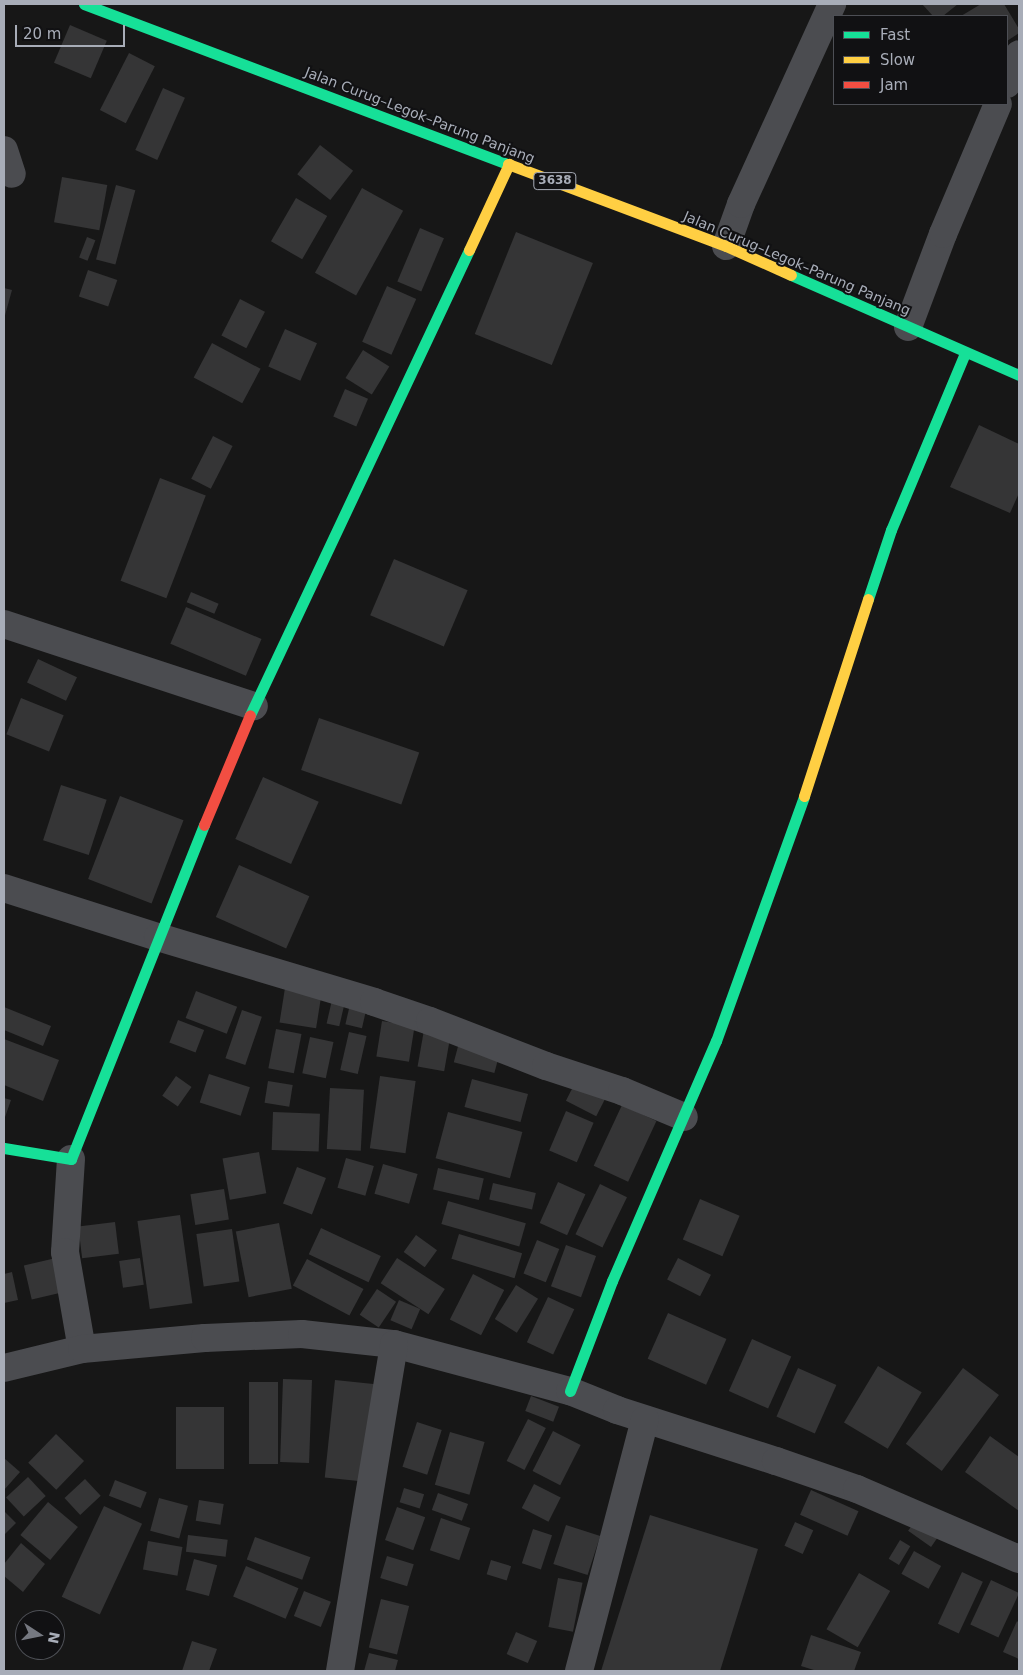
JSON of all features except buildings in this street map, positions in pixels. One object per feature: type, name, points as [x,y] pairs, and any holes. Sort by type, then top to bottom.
[{"type":"street","name":"Jalan Curug–Legok–Parung Panjang","points":[[84,4],[102,8],[726,246],[965,353],[1019,375]]},
{"type":"street","points":[[726,246],[741,204],[832,4]]},
{"type":"street","points":[[1008,82],[1019,54]]},
{"type":"street","points":[[908,327],[943,234],[998,105]]},
{"type":"street","points":[[82,1349],[65,1252],[71,1159],[158,938],[254,706],[509,164]]},
{"type":"street","points":[[570,1391],[612,1282],[716,1041],[792,831],[891,530],[965,353]]},
{"type":"street","points":[[4,624],[254,706]]},
{"type":"street","points":[[4,888],[158,938],[312,982],[421,1018],[546,1066],[622,1091],[684,1117]]},
{"type":"street","points":[[4,1148],[71,1159]]},
{"type":"street","points":[[4,1368],[82,1349],[205,1338],[302,1334],[394,1344],[570,1391],[645,1419],[776,1460],[857,1489],[1019,1560]]},
{"type":"street","points":[[340,1671],[394,1344]]},
{"type":"street","points":[[579,1671],[645,1419]]},
{"type":"traffic: fast","points":[[84,4],[508,164]]},
{"type":"traffic: fast","points":[[250,715],[469,250]]},
{"type":"traffic: fast","points":[[791,275],[1019,375]]},
{"type":"traffic: fast","points":[[868,599],[891,530],[965,353]]},
{"type":"traffic: fast","points":[[570,1391],[612,1281],[716,1041],[804,796]]},
{"type":"traffic: fast","points":[[4,1148],[71,1159],[204,825]]},
{"type":"traffic: slow","points":[[508,164],[726,246],[791,275]]},
{"type":"traffic: slow","points":[[469,250],[509,164]]},
{"type":"traffic: slow","points":[[804,796],[868,599]]},
{"type":"traffic: jam","points":[[204,825],[250,715]]}]
